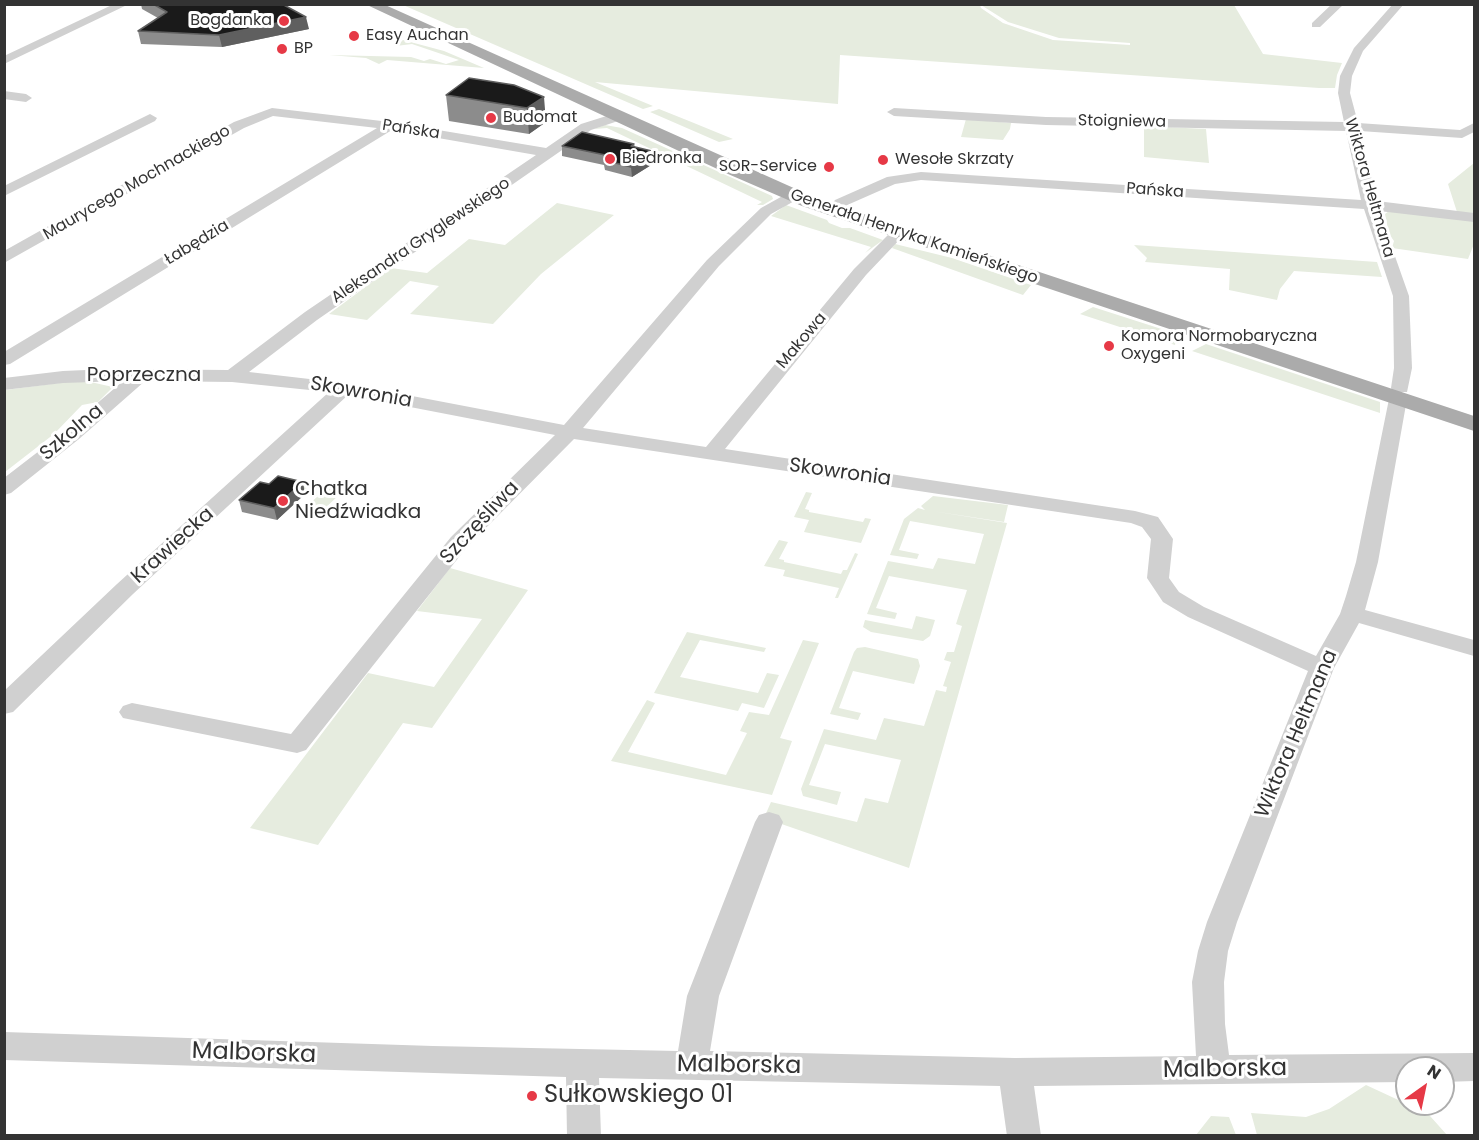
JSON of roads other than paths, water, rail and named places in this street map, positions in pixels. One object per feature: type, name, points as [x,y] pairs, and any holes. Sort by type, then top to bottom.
[{"type":"main road","name":"Generała Henryka Kamieńskiego","points":[[370,4],[793,196],[898,233],[1399,393],[1474,412]]},
{"type":"main road","name":"Generała Henryka Kamieńskiego","points":[[386,4],[708,149],[840,203],[1399,393],[1474,424]]},
{"type":"street","points":[[70,31],[114,4]]},
{"type":"street","points":[[4,61],[124,4]]},
{"type":"street","points":[[1316,25],[1339,4]]},
{"type":"street","name":"Wiktora Heltmana","points":[[1214,1070],[1209,1024],[1208,982],[1213,951],[1222,922],[1322,668],[1352,614],[1367,562],[1399,393],[1403,368],[1401,296],[1370,205],[1344,93],[1346,76],[1358,50],[1395,5]]},
{"type":"street","points":[[4,95],[26,98]]},
{"type":"street","name":"Pańska","points":[[272,112],[390,126],[550,153]]},
{"type":"street","name":"Maurycego Mochnackiego","points":[[4,258],[239,125],[272,112]]},
{"type":"street","name":"Stoigniewa","points":[[894,112],[1046,121],[1351,127],[1470,133]]},
{"type":"street","name":"Aleksandra Gryglewskiego","points":[[232,376],[311,316],[586,127],[616,117]]},
{"type":"street","points":[[4,192],[150,118]]},
{"type":"street","name":"Łabędzia","points":[[4,360],[390,126]]},
{"type":"street","points":[[4,175],[29,179]]},
{"type":"street","name":"Pańska","points":[[840,203],[892,180],[921,176],[1370,205],[1474,217]]},
{"type":"street","name":"Szczęśliwa","points":[[132,712],[297,744],[459,542],[569,432],[719,257],[766,211],[793,196]]},
{"type":"street","name":"Makowa","points":[[711,454],[860,272],[898,233]]},
{"type":"street","name":"Poprzeczna","points":[[4,384],[74,376],[232,376],[283,380]]},
{"type":"street","name":"Szkolna","points":[[4,489],[72,435],[139,376]]},
{"type":"street","name":"Skowronia","points":[[283,380],[344,389],[569,432],[1112,512],[1150,522],[1162,539],[1158,578],[1171,597],[1196,612],[1322,668]]},
{"type":"street","name":"Krawiecka","points":[[4,706],[125,589],[344,389]]},
{"type":"street","points":[[1352,614],[1474,648]]},
{"type":"street","points":[[694,1065],[694,1047],[703,996],[769,822]]},
{"type":"street","name":"Malborska","points":[[4,1046],[1015,1072],[1474,1067]]},
{"type":"street","points":[[582,1062],[584,1136]]},
{"type":"street","points":[[1015,1072],[1024,1136]]},
{"type":"place","name":"Bogdanka","points":[[284,21]]},
{"type":"place","name":"Easy Auchan","points":[[354,36]]},
{"type":"place","name":"BP","points":[[282,49]]},
{"type":"place","name":"Budomat","points":[[491,118]]},
{"type":"place","name":"Biedronka","points":[[610,159]]},
{"type":"place","name":"Wesołe Skrzaty","points":[[883,160]]},
{"type":"place","name":"SOR-Service","points":[[829,167]]},
{"type":"place","name":"Komora Normobaryczna Oxygeni","points":[[1109,346]]},
{"type":"place","name":"Chatka Niedźwiadka","points":[[283,501]]},
{"type":"place","name":"Sułkowskiego 01","points":[[532,1096]]}]
